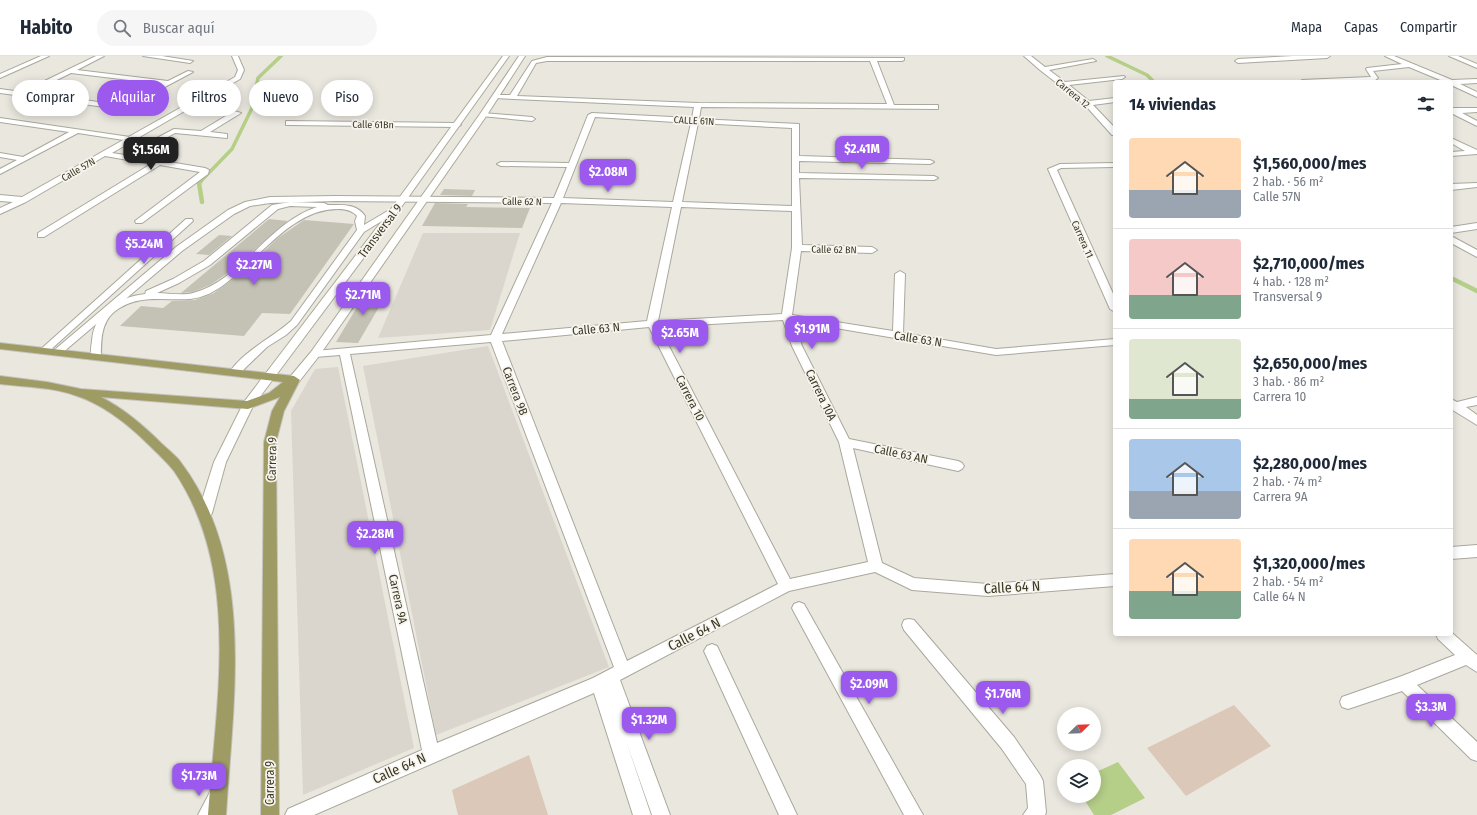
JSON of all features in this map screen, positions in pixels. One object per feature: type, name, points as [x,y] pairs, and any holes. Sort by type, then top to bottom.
[{"type":"main road","points":[[0,346],[294,380]]},
{"type":"main road","points":[[0,380],[76,391],[248,405],[273,396],[294,380]]},
{"type":"main road","name":"Carrera 9","points":[[270,815],[270,442],[278,411],[294,380]]},
{"type":"main road","points":[[76,391],[107,406],[151,438],[166,452],[189,483],[205,513],[213,535],[224,581],[228,645],[217,815]]},
{"type":"street","points":[[0,76],[46,56]]},
{"type":"street","name":"Calle 57N","points":[[0,211],[23,200],[238,78],[241,70],[235,56]]},
{"type":"street","name":"Transversal 9","points":[[205,513],[220,462],[248,405],[404,199],[506,56]]},
{"type":"street","name":"Transversal 9","points":[[294,380],[315,354],[496,97],[522,56]]},
{"type":"street","name":"Carrera 12","points":[[1027,56],[1088,103],[1113,132]]},
{"type":"street","points":[[1238,61],[1327,56]]},
{"type":"street","points":[[1388,56],[1446,80]]},
{"type":"street","points":[[1452,56],[1477,66]]},
{"type":"street","points":[[514,97],[534,62],[547,59],[902,59]]},
{"type":"street","points":[[873,60],[891,106]]},
{"type":"street","points":[[1042,69],[1093,61]]},
{"type":"street","points":[[1350,80],[1376,78],[1369,69],[1411,65]]},
{"type":"street","points":[[0,70],[10,72]]},
{"type":"street","points":[[1063,84],[1122,77]]},
{"type":"street","points":[[1453,82],[1477,81]]},
{"type":"street","points":[[1453,83],[1477,95]]},
{"type":"street","points":[[496,97],[698,105],[935,106]]},
{"type":"street","points":[[1088,103],[1113,100]]},
{"type":"street","points":[[652,324],[698,105]]},
{"type":"street","points":[[1453,111],[1477,110]]},
{"type":"street","points":[[1453,112],[1477,124]]},
{"type":"street","name":"CALLE 61N","points":[[573,165],[592,115],[796,126]]},
{"type":"street","points":[[203,133],[231,116]]},
{"type":"street","name":"Calle 61Bn","points":[[289,123],[457,125]]},
{"type":"street","name":"Carrera 10A","points":[[796,126],[795,175],[797,248],[788,317],[797,346],[844,442],[876,566]]},
{"type":"street","points":[[127,157],[174,131],[224,136]]},
{"type":"street","points":[[1453,141],[1475,152]]},
{"type":"street","points":[[1453,154],[1475,152]]},
{"type":"street","points":[[105,154],[205,170],[205,172],[139,221]]},
{"type":"street","points":[[795,158],[930,162]]},
{"type":"street","points":[[41,235],[159,162]]},
{"type":"street","points":[[495,337],[558,202],[573,165],[501,164]]},
{"type":"street","name":"Carrera 11","points":[[1113,165],[1060,166],[1052,169],[1113,305]]},
{"type":"street","points":[[795,175],[934,178]]},
{"type":"street","points":[[1453,187],[1477,185]]},
{"type":"street","points":[[0,198],[23,200]]},
{"type":"street","name":"Calle 62 N","points":[[57,352],[179,249],[231,212],[248,204],[270,200],[424,199],[676,204],[797,209]]},
{"type":"street","points":[[1453,230],[1477,226]]},
{"type":"street","points":[[1453,240],[1477,254]]},
{"type":"street","name":"Calle 62 BN","points":[[797,248],[872,250]]},
{"type":"street","points":[[898,336],[900,274]]},
{"type":"street","name":"Calle 63 N","points":[[315,354],[652,324],[788,317],[996,352],[1113,342]]},
{"type":"street","name":"Carrera 10","points":[[652,324],[786,586]]},
{"type":"street","name":"Carrera 9B","points":[[495,337],[611,677]]},
{"type":"street","name":"Carrera 9A","points":[[344,351],[431,754]]},
{"type":"street","points":[[1453,404],[1477,401]]},
{"type":"street","points":[[1453,404],[1477,421]]},
{"type":"street","name":"Calle 63 AN","points":[[844,442],[958,466]]},
{"type":"street","points":[[1453,553],[1474,554]]},
{"type":"street","name":"Calle 64 N","points":[[294,815],[431,754],[611,677],[786,586],[876,566],[912,584],[988,590],[1113,580]]},
{"type":"street","points":[[800,608],[914,815]]},
{"type":"street","points":[[909,625],[1008,742],[1034,780],[1037,812],[1032,815]]},
{"type":"street","points":[[1348,702],[1472,661],[1445,636]]},
{"type":"street","points":[[712,651],[788,815]]},
{"type":"street","points":[[611,677],[642,815]]},
{"type":"street","points":[[611,677],[660,815]]},
{"type":"street","points":[[1404,683],[1477,753]]},
{"type":"street","points":[[207,815],[218,793]]},
{"type":"lane","points":[[52,80],[101,56]]},
{"type":"lane","points":[[146,56],[190,61]]},
{"type":"lane","points":[[71,71],[144,80]]},
{"type":"lane","points":[[169,83],[190,72]]},
{"type":"lane","points":[[0,91],[12,93]]},
{"type":"lane","points":[[483,115],[532,119]]},
{"type":"lane","points":[[0,120],[130,140]]},
{"type":"lane","points":[[0,172],[77,131]]},
{"type":"lane","points":[[0,155],[24,159]]},
{"type":"lane","points":[[96,357],[99,325],[111,310],[137,297],[176,281],[207,263],[275,208],[290,204],[308,203],[355,210],[361,216],[359,221],[361,230]]},
{"type":"lane","points":[[137,297],[192,296],[207,291],[238,270],[298,218],[313,210],[331,206]]},
{"type":"lane","points":[[234,373],[264,345],[283,333],[294,323],[361,230],[394,211]]},
{"type":"lane","points":[[44,351],[189,221]]},
{"type":"shaded area","points":[[423,233],[520,233],[490,330],[378,338]]},
{"type":"shaded area","points":[[488,346],[609,667],[436,735],[363,366]]},
{"type":"shaded area","points":[[338,367],[414,748],[303,795],[291,411],[315,369]]},
{"type":"shaded area","points":[[1234,705],[1271,746],[1186,796],[1147,748]]},
{"type":"shaded area","points":[[529,755],[548,815],[458,815],[452,790]]},
{"type":"shaded area","points":[[1118,762],[1145,798],[1111,815],[1094,815],[1086,803],[1101,803],[1101,770]]},
{"type":"building","points":[[444,189],[475,190],[472,196],[440,195]]},
{"type":"building","points":[[435,203],[468,204],[466,207],[530,208],[522,228],[422,226]]},
{"type":"building","points":[[269,219],[288,221],[225,275],[210,285],[193,292],[181,293]]},
{"type":"building","points":[[304,220],[354,224],[290,314],[262,313],[244,336],[120,326],[141,306],[163,308],[172,301],[195,300],[214,293],[240,274],[278,238]]},
{"type":"building","points":[[219,235],[232,236],[209,255],[196,254]]},
{"type":"building","points":[[368,289],[389,290],[358,343],[336,342]]},
{"type":"waterway","points":[[200,182],[232,149],[252,108],[258,78],[281,56]]},
{"type":"waterway","points":[[1107,56],[1147,75],[1152,80]]},
{"type":"waterway","points":[[200,182],[202,202]]},
{"type":"waterway","points":[[1453,279],[1477,291]]}]
